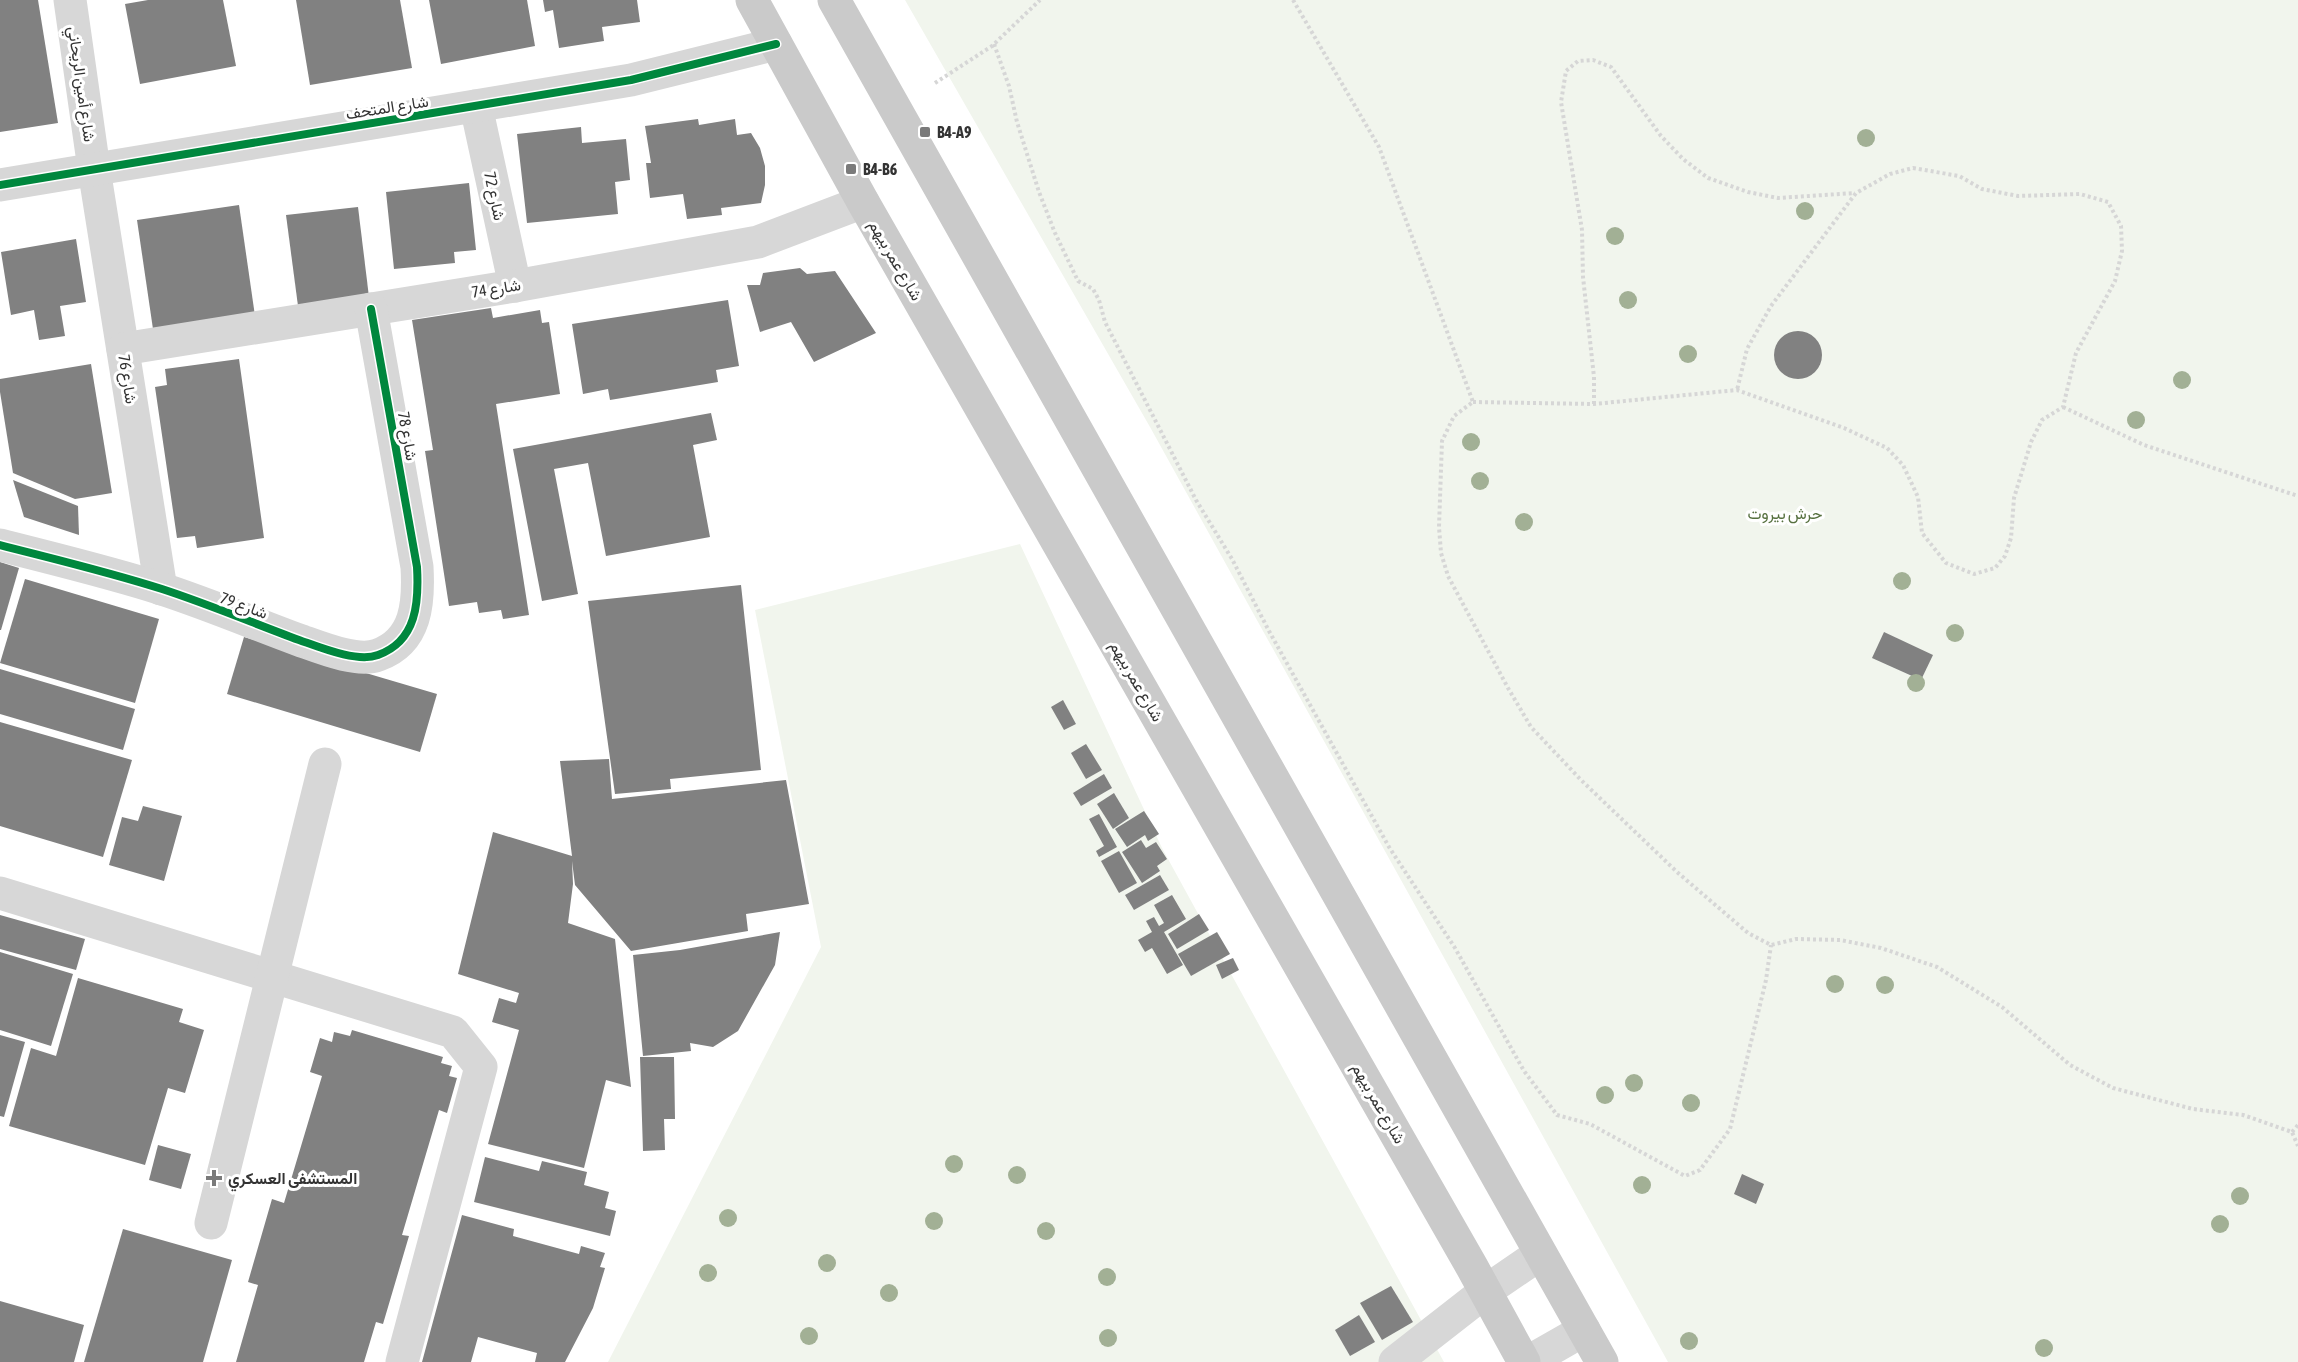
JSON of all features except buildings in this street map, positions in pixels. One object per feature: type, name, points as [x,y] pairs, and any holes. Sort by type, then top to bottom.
[{"type":"main road","name":"شارع عمر بيهم","points":[[752,0],[863,202],[1526,1362]]},
{"type":"main road","points":[[834,0],[1602,1362]]},
{"type":"street","name":"شارع أمين الريحاني","points":[[70,0],[94,169]]},
{"type":"street","name":"شارع المتحف","points":[[0,185],[631,80],[776,44]]},
{"type":"street","name":"شارع 72","points":[[476,106],[515,286]]},
{"type":"street","name":"شارع 76","points":[[94,169],[161,589]]},
{"type":"street","name":"شارع 74","points":[[123,349],[515,286],[758,242],[863,202]]},
{"type":"street","name":"شارع 78","points":[[370,309],[417,567]]},
{"type":"street","name":"شارع 79","points":[[0,545],[161,589],[329,650],[356,656],[376,656],[391,648],[405,635],[414,618],[419,596],[417,567]]},
{"type":"street","points":[[211,1223],[325,764]]},
{"type":"street","points":[[0,893],[453,1032],[481,1067],[402,1362]]},
{"type":"street","points":[[1395,1362],[1486,1291],[1540,1254]]},
{"type":"street","points":[[1526,1362],[1584,1330]]},
{"type":"path","points":[[935,83],[994,44],[1040,0]]},
{"type":"path","points":[[1293,0],[1379,147],[1473,402]]},
{"type":"path","points":[[994,44],[1009,86],[1017,122],[1039,192],[1055,233],[1078,281],[1093,289],[1099,300],[1105,322],[1182,472],[1389,847],[1455,948],[1524,1071],[1557,1115],[1590,1124],[1685,1176],[1700,1170],[1730,1129],[1766,980],[1771,945]]},
{"type":"path","points":[[1594,404],[1594,376],[1583,277],[1582,230],[1561,102],[1566,71],[1578,61],[1593,60],[1611,67],[1661,136],[1683,159],[1708,178],[1748,192],[1779,198],[1856,193]]},
{"type":"path","points":[[1737,390],[1747,349],[1771,306],[1856,193],[1890,174],[1913,168],[1959,176],[1982,189],[2018,196],[2080,194],[2108,202],[2121,226],[2122,251],[2115,281],[2076,353],[2062,407],[2042,420],[2031,442],[2014,498],[2011,538],[2005,556],[1995,568],[1974,574],[1946,563],[1923,533],[1918,497],[1903,465],[1887,448],[1844,428],[1737,390],[1594,404],[1473,402],[1454,416],[1442,441],[1439,527],[1441,553],[1448,576],[1531,727],[1581,780],[1677,872],[1748,933],[1771,945],[1796,939],[1840,940],[1881,948],[1936,967],[2002,1007],[2070,1065],[2113,1088],[2193,1109],[2243,1115],[2292,1132],[2298,1146]]},
{"type":"path","points":[[2062,407],[2144,445],[2298,496]]},
{"type":"path","points":[[2292,1132],[2298,1125]]},
{"type":"green space","name":"حرش بيروت","points":[[905,0],[2298,0],[2298,1362],[1668,1362],[1150,427]]},
{"type":"green space","points":[[1020,544],[1162,848],[1444,1362],[608,1362],[821,947],[755,610]]},
{"type":"cycle path","points":[[0,185],[631,80],[776,44]]},
{"type":"cycle path","points":[[0,545],[162,589],[299,640],[349,656],[369,657],[391,649],[401,640],[413,619],[416,607],[417,567],[371,309]]},
{"type":"place","name":"B4-A9","points":[[925,132]]},
{"type":"place","name":"B4-B6","points":[[851,169]]},
{"type":"place","name":"المستشفى العسكري","points":[[214,1178]]}]
